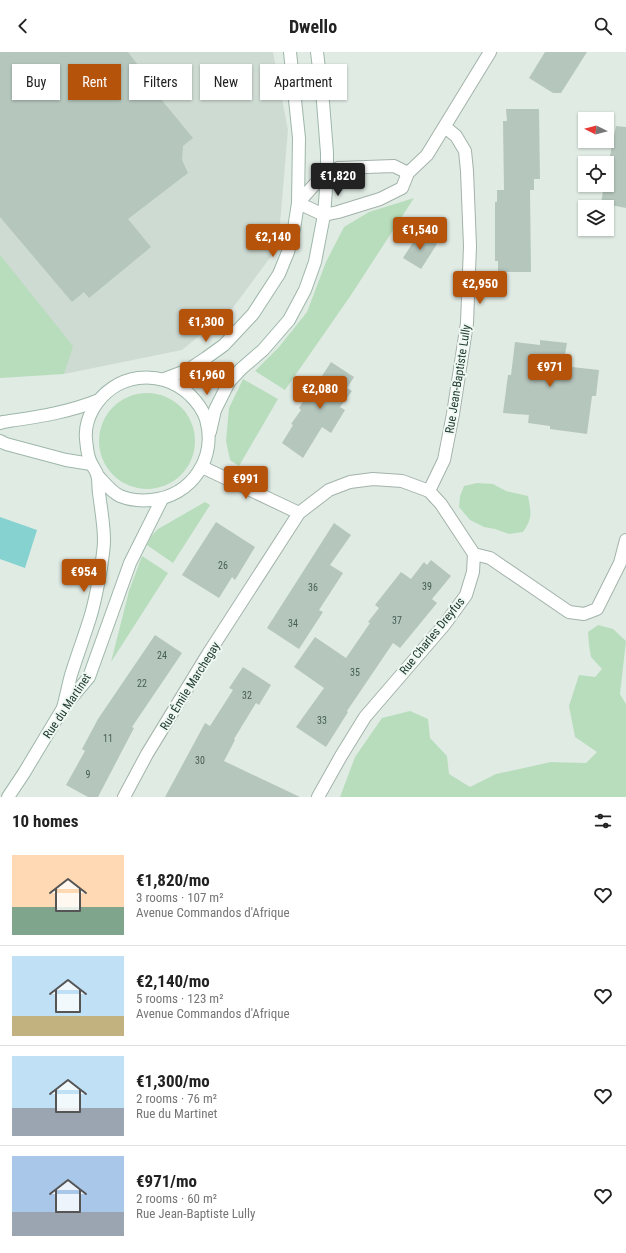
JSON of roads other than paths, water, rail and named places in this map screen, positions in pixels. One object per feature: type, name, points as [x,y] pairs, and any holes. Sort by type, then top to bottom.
[{"type":"street","points":[[164,379],[188,370],[224,345],[253,314],[279,274],[288,252],[294,229],[298,203],[299,138],[290,52]]},
{"type":"street","points":[[209,437],[205,418],[196,401],[182,387],[164,379],[146,377],[128,380],[112,388],[99,400],[90,416],[86,433],[87,453],[94,469],[107,486],[120,496],[140,501],[162,499],[180,492],[194,479],[202,467],[208,450],[209,437],[216,410],[229,382],[241,369],[263,350],[289,320],[305,290],[315,262],[324,215],[327,177],[327,153],[323,102],[317,52]]},
{"type":"street","points":[[298,203],[324,215],[380,199],[402,188],[408,173],[427,155],[490,52]]},
{"type":"street","name":"Rue Jean-Baptiste Lully","points":[[429,491],[444,460],[446,452],[466,330],[468,300],[470,246],[465,151],[456,136],[444,127]]},
{"type":"street","points":[[327,153],[339,168]]},
{"type":"street","points":[[298,203],[315,184],[339,168],[394,166],[408,173]]},
{"type":"street","points":[[0,423],[80,408],[99,400]]},
{"type":"street","points":[[0,441],[94,469]]},
{"type":"street","points":[[202,467],[299,513],[329,490],[350,482],[373,479],[402,481],[429,491],[441,504],[474,554],[490,558],[569,612],[584,614],[597,609],[620,563],[626,540]]},
{"type":"street","points":[[63,708],[71,674],[90,616],[99,581],[103,553],[104,540],[94,469]]},
{"type":"street","name":"Rue du Martinet","points":[[8,797],[63,708],[89,677],[130,563],[162,499]]},
{"type":"street","name":"Rue Émile Marchegay","points":[[124,797],[147,754],[299,513]]},
{"type":"street","name":"Rue Charles Dreyfus","points":[[318,797],[365,717],[445,624],[466,595],[473,572],[474,554]]},
{"type":"water","points":[[0,517],[37,530],[25,568],[0,559]]}]
